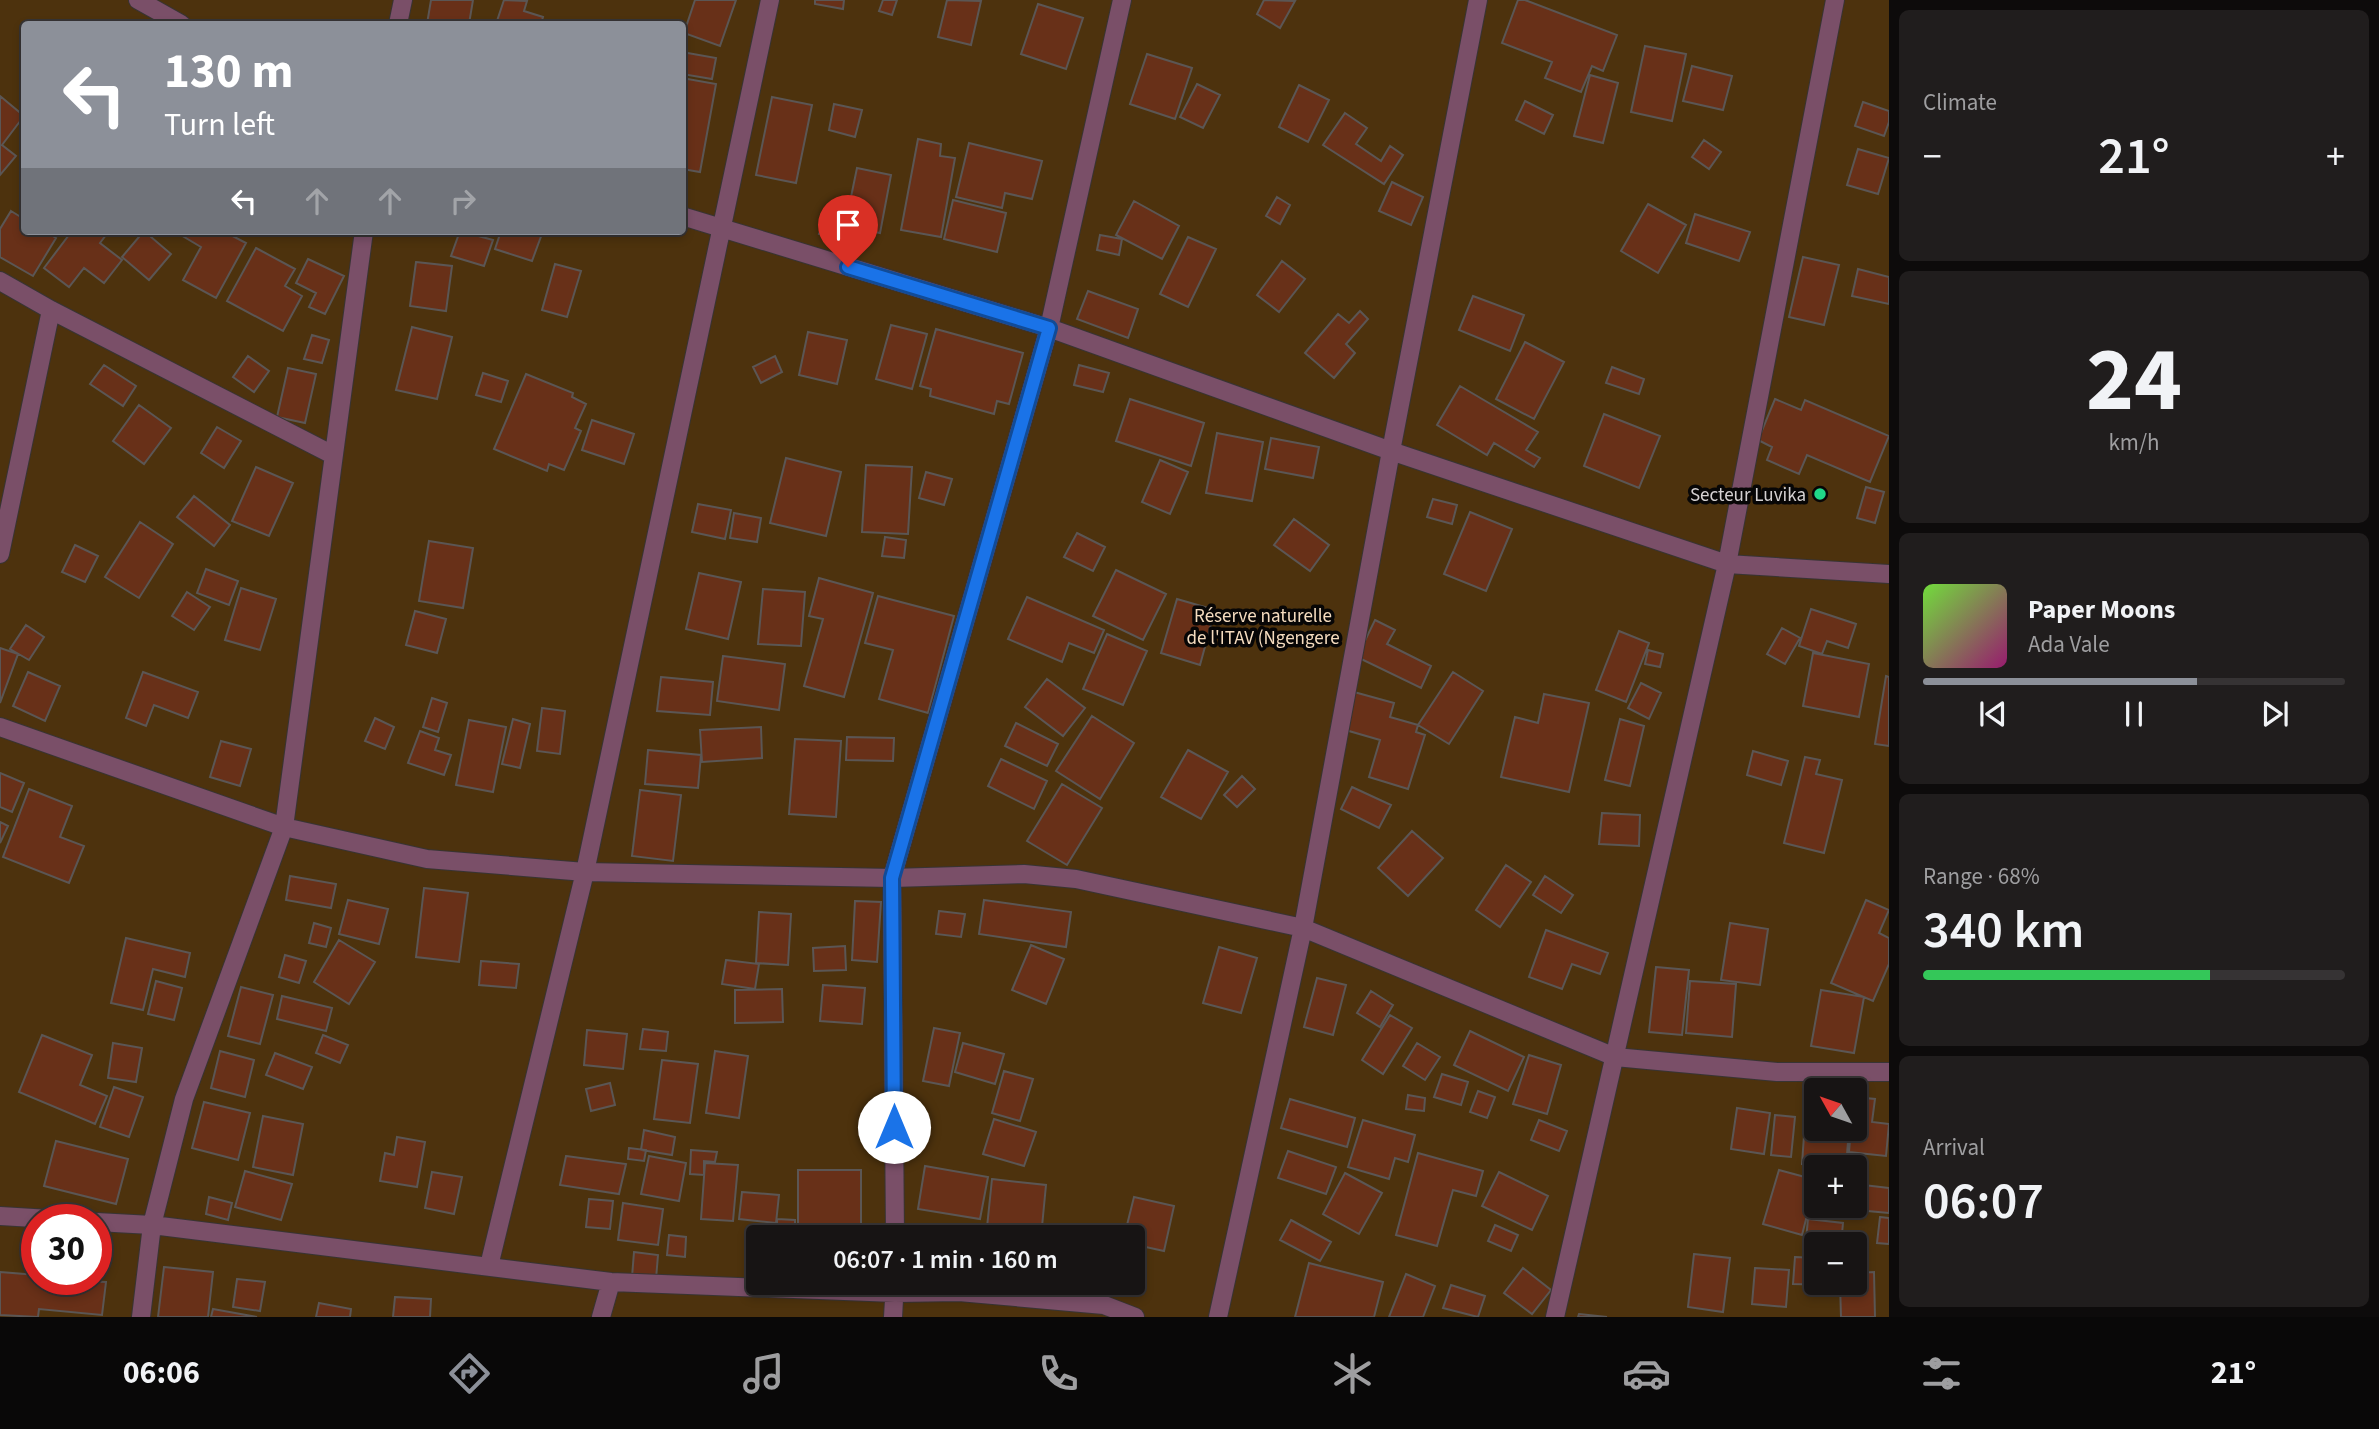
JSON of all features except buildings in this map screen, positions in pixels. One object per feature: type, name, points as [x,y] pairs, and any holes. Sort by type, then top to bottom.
[{"type":"street","points":[[138,0],[176,21]]},
{"type":"street","points":[[399,21],[403,0]]},
{"type":"street","points":[[489,1266],[585,872],[771,0]]},
{"type":"street","points":[[895,1225],[892,878],[1049,328],[1122,0]]},
{"type":"street","points":[[1218,1317],[1303,929],[1478,0]]},
{"type":"street","points":[[1555,1317],[1727,564],[1835,0]]},
{"type":"street","points":[[686,217],[1049,328],[1391,451],[1727,564],[1889,574]]},
{"type":"street","points":[[141,1317],[152,1225],[184,1099],[284,827],[363,235]]},
{"type":"street","points":[[0,281],[333,455]]},
{"type":"street","points":[[0,554],[51,310]]},
{"type":"street","points":[[0,727],[284,827],[427,859],[585,872],[892,878],[1024,874],[1076,879],[1303,929],[1615,1057],[1777,1072],[1889,1072]]},
{"type":"street","points":[[0,1216],[21,1217]]},
{"type":"street","points":[[112,1223],[152,1225],[611,1282],[746,1285]]},
{"type":"street","points":[[601,1317],[611,1282]]},
{"type":"street","points":[[893,1317],[895,1295]]},
{"type":"street","points":[[992,1295],[1104,1305],[1135,1317]]},
{"type":"green space","name":"Réserve naturelle de l'ITAV (Ngengere","points":[[0,0],[1889,0],[1889,1317],[0,1317]]},
{"type":"place","name":"Secteur Luvika","points":[[1820,494]]},
{"type":"route","points":[[848,267],[1049,328],[892,878],[894,1127]]}]
